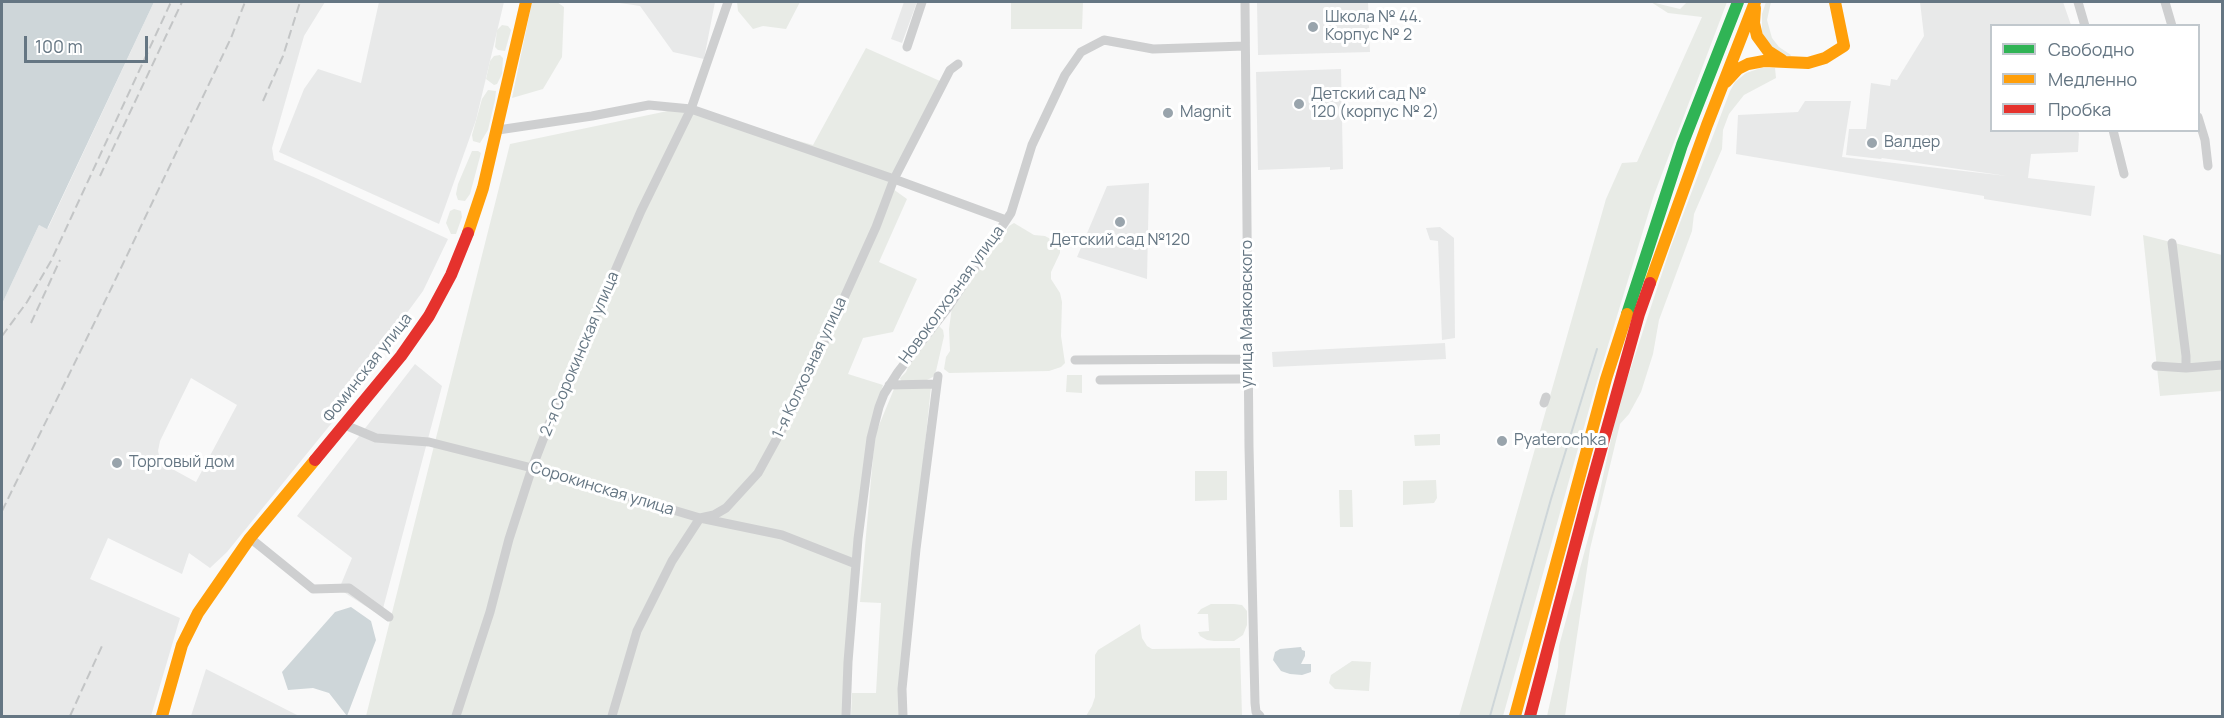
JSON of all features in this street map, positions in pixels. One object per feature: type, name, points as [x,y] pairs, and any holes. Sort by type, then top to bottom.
[{"type":"main road","name":"Фоминская улица","points":[[162,717],[182,645],[189,629],[219,580],[250,538],[416,336],[446,285],[470,229],[498,130],[526,2]]},
{"type":"main road","points":[[1515,717],[1596,412],[1644,258],[1683,145],[1738,2]]},
{"type":"main road","points":[[1756,2],[1754,23],[1757,36],[1768,51],[1788,63]]},
{"type":"main road","points":[[1530,716],[1589,493],[1655,266],[1756,2]]},
{"type":"main road","points":[[1719,95],[1729,78],[1743,66],[1764,61],[1808,63],[1825,58],[1844,46],[1835,2]]},
{"type":"street","name":"2-я Сорокинская улица","points":[[456,717],[490,612],[509,539],[532,468],[641,211],[691,109],[728,2]]},
{"type":"street","points":[[907,47],[922,2]]},
{"type":"street","name":"улица Маяковского","points":[[1245,2],[1249,441],[1255,703],[1260,717]]},
{"type":"street","points":[[2078,2],[2084,24]]},
{"type":"street","points":[[2165,2],[2171,24]]},
{"type":"street","name":"Новоколхозная улица","points":[[846,717],[856,564],[873,427],[879,406],[889,385],[908,357],[947,309],[1011,213],[1032,145],[1065,75],[1081,52],[1104,40],[1153,49],[1245,46]]},
{"type":"street","name":"1-я Колхозная улица","points":[[700,518],[714,515],[726,508],[758,473],[798,400],[876,227],[894,178],[950,70],[958,64]]},
{"type":"street","points":[[498,130],[650,105],[691,109],[894,178],[1006,220]]},
{"type":"street","points":[[2200,121],[2208,166]]},
{"type":"street","points":[[2114,132],[2124,174]]},
{"type":"street","points":[[2172,243],[2187,356],[2186,368]]},
{"type":"street","points":[[1074,360],[1249,359]]},
{"type":"street","points":[[2156,366],[2186,368],[2223,365]]},
{"type":"street","points":[[1100,380],[1239,379]]},
{"type":"street","points":[[889,385],[937,380],[916,549],[902,689],[903,717]]},
{"type":"street","name":"Сорокинская улица","points":[[345,425],[376,438],[429,442],[532,468],[700,518],[782,535],[856,564]]},
{"type":"street","points":[[612,717],[637,631],[672,561],[700,518]]},
{"type":"street","points":[[250,538],[313,589],[350,588],[389,617]]},
{"type":"shaded area","points":[[2,2],[154,2],[47,229],[39,225],[2,304]]},
{"type":"shaded area","points":[[154,2],[325,2],[304,36],[272,148],[274,160],[448,239],[423,291],[357,381],[361,387],[227,552],[210,568],[189,553],[182,574],[108,538],[90,579],[180,618],[151,716],[2,716],[2,304],[39,225],[48,228]],"holes":[[[191,378],[237,405],[196,482],[165,465],[160,459],[158,451],[160,441]]]},
{"type":"shaded area","points":[[379,2],[504,2],[476,120],[439,224],[279,152],[304,89],[318,69],[361,83]]},
{"type":"shaded area","points":[[532,2],[557,2],[564,7],[562,57],[543,89],[512,98]]},
{"type":"shaded area","points":[[613,2],[715,2],[704,59],[673,52],[640,6]]},
{"type":"shaded area","points":[[737,2],[800,2],[786,29],[763,26],[753,29],[738,11]]},
{"type":"shaded area","points":[[904,2],[917,2],[902,43],[891,39]]},
{"type":"shaded area","points":[[1011,2],[1083,2],[1082,29],[1011,29]]},
{"type":"shaded area","name":"Школа № 44. Корпус № 2","points":[[1257,2],[1368,2],[1370,52],[1258,55]]},
{"type":"shaded area","points":[[1651,2],[1680,9],[1687,2],[1727,2],[1654,195],[1595,388],[1503,716],[1459,716],[1606,199],[1622,163],[1637,162],[1702,17],[1668,13]]},
{"type":"shaded area","points":[[1766,2],[1771,2],[1767,20],[1772,38],[1779,47],[1791,55],[1790,57],[1783,56],[1769,48],[1762,32],[1762,14]]},
{"type":"shaded area","points":[[1920,2],[2063,2],[2071,24],[1990,24],[1990,132],[2078,132],[2078,152],[2031,154],[2028,178],[2095,186],[2091,216],[1736,154],[1738,115],[1798,112],[1805,101],[1851,101],[1842,157],[2007,176],[1846,155],[1849,129],[1866,129],[1871,83],[1890,86],[1891,79],[1897,80],[1924,36]]},
{"type":"shaded area","points":[[502,25],[508,26],[511,30],[505,51],[495,47],[497,30]]},
{"type":"shaded area","points":[[866,48],[940,81],[893,189],[907,199],[879,262],[917,279],[893,332],[863,338],[848,374],[883,385],[872,418],[842,716],[366,716],[510,144],[682,108],[813,145]]},
{"type":"shaded area","points":[[500,55],[503,58],[502,74],[497,84],[494,85],[486,79],[490,61],[494,56]]},
{"type":"shaded area","points":[[1761,68],[1775,68],[1776,78],[1744,95],[1729,114],[1723,130],[1722,149],[1694,214],[1692,231],[1659,320],[1653,354],[1641,392],[1629,414],[1620,424],[1590,549],[1565,716],[1547,716],[1558,667],[1559,646],[1596,509],[1618,407],[1670,249],[1730,91],[1735,82],[1746,73]]},
{"type":"shaded area","name":"Детский сад № 120 (корпус № 2)","points":[[1341,69],[1343,169],[1330,170],[1330,167],[1258,170],[1256,72]]},
{"type":"shaded area","points":[[488,90],[496,91],[495,100],[488,130],[480,143],[473,141],[472,135],[482,99]]},
{"type":"shaded area","points":[[472,151],[481,153],[470,194],[465,201],[458,200],[456,194],[458,184]]},
{"type":"shaded area","name":"Детский сад №120","points":[[1149,183],[1147,279],[1077,257],[1107,186]]},
{"type":"shaded area","points":[[454,209],[461,211],[462,217],[456,234],[451,234],[446,223],[450,211]]},
{"type":"shaded area","points":[[1014,223],[1034,235],[1045,236],[1060,247],[1060,253],[1051,272],[1051,279],[1060,293],[1062,302],[1061,336],[1065,363],[1049,371],[949,373],[944,369],[946,357],[950,351],[949,329],[952,307],[993,240],[1002,237],[1009,226]]},
{"type":"shaded area","points":[[1440,227],[1454,238],[1455,338],[1442,340],[1438,241],[1430,240],[1426,228]]},
{"type":"shaded area","points":[[2143,235],[2222,255],[2222,391],[2160,396]]},
{"type":"shaded area","points":[[939,326],[944,336],[933,377],[925,381],[901,381],[900,378]]},
{"type":"shaded area","points":[[1445,343],[1446,359],[1273,367],[1272,352]]},
{"type":"shaded area","points":[[415,364],[442,386],[381,616],[339,589],[352,558],[297,516]]},
{"type":"shaded area","points":[[1067,375],[1082,375],[1082,393],[1066,392]]},
{"type":"shaded area","points":[[931,387],[901,677],[900,716],[851,716],[852,693],[876,693],[881,603],[860,602],[875,435],[894,389]]},
{"type":"shaded area","points":[[1440,434],[1440,445],[1415,446],[1414,435]]},
{"type":"shaded area","points":[[1195,471],[1227,471],[1227,500],[1195,501]]},
{"type":"shaded area","points":[[1436,480],[1437,498],[1434,503],[1403,505],[1403,481]]},
{"type":"shaded area","points":[[1339,490],[1352,490],[1353,527],[1340,527]]},
{"type":"shaded area","points":[[1211,604],[1242,605],[1247,611],[1247,625],[1243,635],[1234,641],[1207,640],[1200,636],[1198,632],[1209,631],[1208,614],[1197,614],[1201,609]]},
{"type":"shaded area","points":[[351,607],[371,621],[376,640],[347,716],[329,693],[313,688],[288,690],[282,672],[335,612]]},
{"type":"shaded area","points":[[1140,624],[1142,638],[1152,649],[1240,648],[1242,716],[1086,716],[1095,697],[1095,655],[1098,650]]},
{"type":"shaded area","points":[[1301,647],[1305,651],[1305,656],[1301,664],[1311,664],[1311,672],[1302,675],[1281,671],[1273,660],[1275,652],[1280,649]]},
{"type":"shaded area","points":[[1352,661],[1371,662],[1369,691],[1335,689],[1329,683],[1331,675]]},
{"type":"shaded area","points":[[206,669],[299,716],[191,716]]},
{"type":"waterway","points":[[1490,716],[1551,499],[1597,349]]},
{"type":"railway","points":[[2,336],[27,302],[51,261],[171,2]]},
{"type":"railway","points":[[100,176],[182,2]]},
{"type":"railway","points":[[2,511],[231,38],[245,2]]},
{"type":"railway","points":[[263,101],[283,56],[300,2]]},
{"type":"railway","points":[[31,323],[60,260]]},
{"type":"railway","points":[[70,716],[102,646]]},
{"type":"traffic: fast","points":[[1627,314],[1682,145],[1738,2]]},
{"type":"traffic: slow","points":[[468,233],[483,188],[526,2]]},
{"type":"traffic: slow","points":[[1650,283],[1707,125],[1755,2]]},
{"type":"traffic: slow","points":[[1726,82],[1738,69],[1748,64],[1764,61],[1808,63],[1825,58],[1844,46],[1835,2]]},
{"type":"traffic: slow","points":[[1755,8],[1754,23],[1757,36],[1768,51],[1782,60]]},
{"type":"traffic: slow","points":[[1515,716],[1606,379],[1627,314]]},
{"type":"traffic: slow","points":[[162,716],[182,645],[198,613],[250,538],[315,460]]},
{"type":"traffic: jam","points":[[315,460],[401,356],[429,316],[451,275],[468,233]]},
{"type":"traffic: jam","points":[[1530,716],[1589,493],[1639,314],[1650,283]]},
{"type":"place","name":"Школа № 44. Корпус № 2","points":[[1313,27]]},
{"type":"place","name":"Детский сад № 120 (корпус № 2)","points":[[1299,104]]},
{"type":"place","name":"Magnit","points":[[1168,113]]},
{"type":"place","name":"Валдер","points":[[1872,143]]},
{"type":"place","name":"Детский сад №120","points":[[1120,222]]},
{"type":"place","name":"Pyaterochka","points":[[1502,441]]},
{"type":"place","name":"Торговый дом","points":[[117,463]]}]
